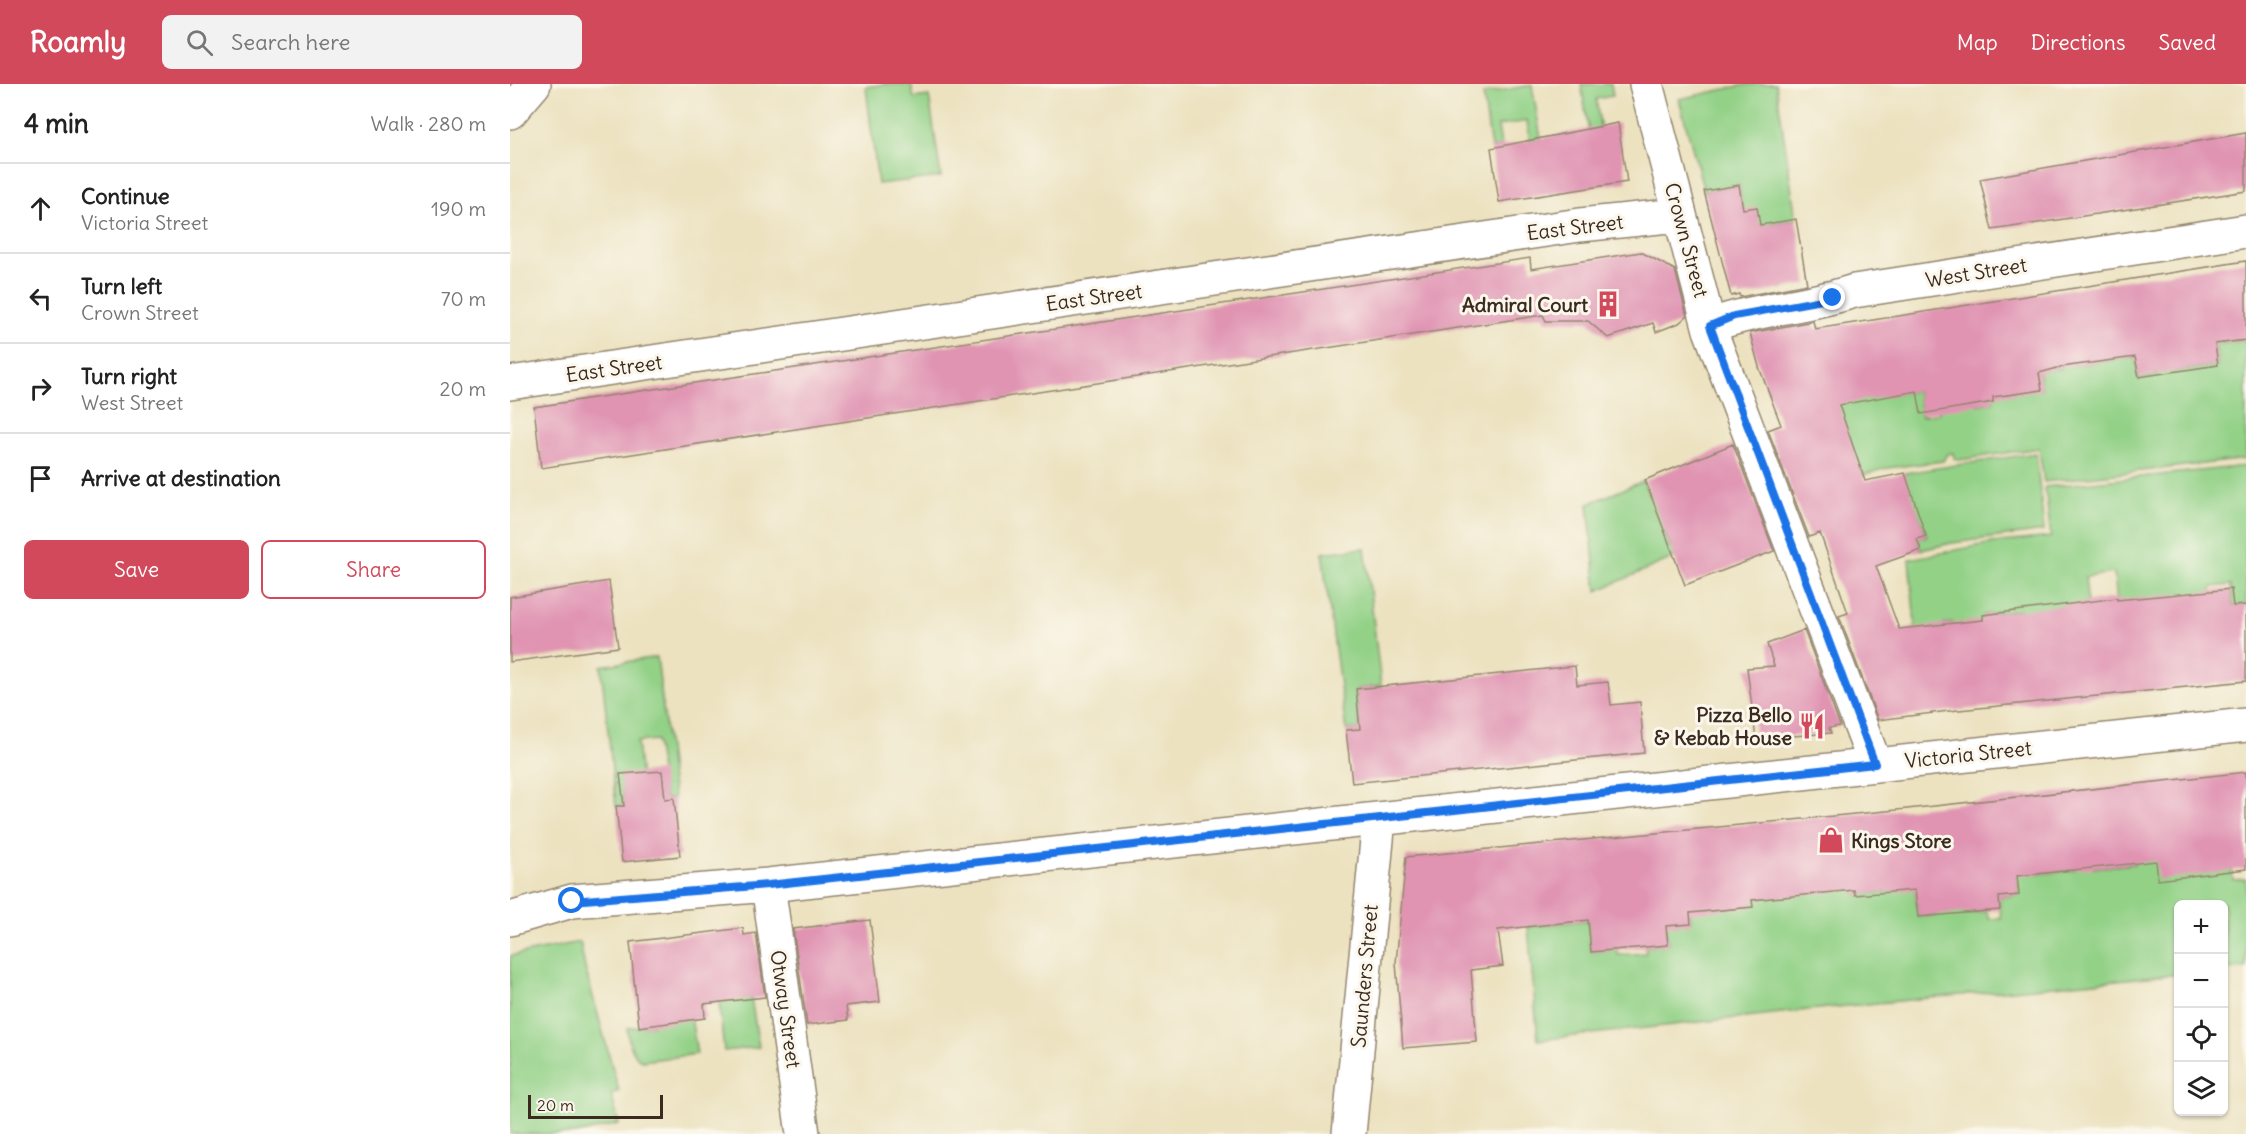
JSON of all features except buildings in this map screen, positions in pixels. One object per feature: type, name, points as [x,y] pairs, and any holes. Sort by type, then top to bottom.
[{"type":"street","points":[[510,112],[534,84]]},
{"type":"street","name":"Crown Street","points":[[1646,84],[1710,326],[1875,764]]},
{"type":"street","name":"East Street","points":[[510,383],[1568,227],[1679,215]]},
{"type":"street","name":"West Street","points":[[1710,326],[1734,316],[1833,298],[1854,291],[2246,231]]},
{"type":"street","name":"Victoria Street","points":[[510,919],[572,901],[768,885],[2246,725]]},
{"type":"street","name":"Saunders Street","points":[[1349,1134],[1379,819]]},
{"type":"street","name":"Otway Street","points":[[768,885],[803,1134]]},
{"type":"green space","points":[[911,84],[914,98],[929,96],[941,177],[878,184],[866,87]]},
{"type":"green space","points":[[1581,84],[1611,84],[1613,96],[1596,99],[1601,131],[1589,133]]},
{"type":"green space","points":[[1749,84],[1776,84],[1796,219],[1760,225],[1743,209],[1739,185],[1704,191],[1679,99]]},
{"type":"green space","points":[[1532,85],[1541,139],[1530,141],[1527,121],[1498,126],[1501,146],[1491,148],[1483,94]]},
{"type":"green space","points":[[2212,322],[2219,322],[2222,344],[2246,340],[2246,459],[2044,482],[2039,448],[1959,460],[1954,458],[1953,453],[1947,454],[1943,461],[1887,468],[1849,479],[1838,403],[1917,391],[1921,416],[1939,413],[1931,367],[1977,405],[1993,402],[1990,378],[2042,390],[2039,371],[2061,368],[2058,347],[2068,345],[2072,366],[2135,357],[2139,379],[2156,376],[2153,354],[2173,372],[2218,365]]},
{"type":"green space","points":[[2036,453],[2044,531],[1952,543],[1921,550],[1917,539],[1927,536],[1907,487],[1904,473]]},
{"type":"green space","points":[[2246,466],[2246,605],[2233,606],[2231,585],[2212,587],[2218,631],[2117,602],[2114,573],[2085,577],[2092,645],[2020,610],[1983,615],[1987,658],[1954,637],[1953,623],[1944,624],[1918,656],[1909,559],[1993,543],[2051,537],[2045,487]]},
{"type":"green space","points":[[1643,481],[1649,495],[1682,482],[1664,531],[1671,548],[1701,536],[1705,544],[1597,591],[1588,504]]},
{"type":"green space","points":[[1365,548],[1381,686],[1356,689],[1360,729],[1346,730],[1322,553]]},
{"type":"green space","points":[[657,657],[674,798],[665,799],[656,740],[637,742],[641,779],[621,774],[624,806],[616,806],[601,666]]},
{"type":"green space","points":[[2133,840],[2231,861],[2233,880],[2246,879],[2246,968],[2228,970],[2228,900],[2174,900],[2174,974],[1826,1008],[1538,1040],[1528,927],[1588,920],[1591,952],[1617,949],[1618,955],[1646,953],[1645,947],[1668,944],[1662,883],[1676,925],[1691,923],[1690,902],[1750,878],[1852,866],[1855,895],[1888,892],[1912,862],[1918,917],[1935,916],[1965,858],[1971,913],[1987,912],[1989,919],[2001,918],[1999,897],[2019,895],[2015,853],[2038,874],[2075,870],[2073,846],[2092,844],[2094,868],[2135,864]]},
{"type":"green space","points":[[580,942],[619,1091],[611,1094],[619,1124],[576,1134],[510,1134],[510,956]]},
{"type":"green space","points":[[717,984],[751,998],[759,1047],[724,1051]]},
{"type":"green space","points":[[689,1005],[697,1054],[642,1061],[631,1047],[627,1028],[652,1025]]},
{"type":"place","name":"Admiral Court","points":[[1608,304]]},
{"type":"place","name":"Pizza Bello & Kebab House","points":[[1812,726]]},
{"type":"place","name":"Kings Store","points":[[1831,840]]},
{"type":"route","points":[[572,901],[768,885],[1875,764],[1710,330],[1710,326],[1734,316],[1833,298]]}]
